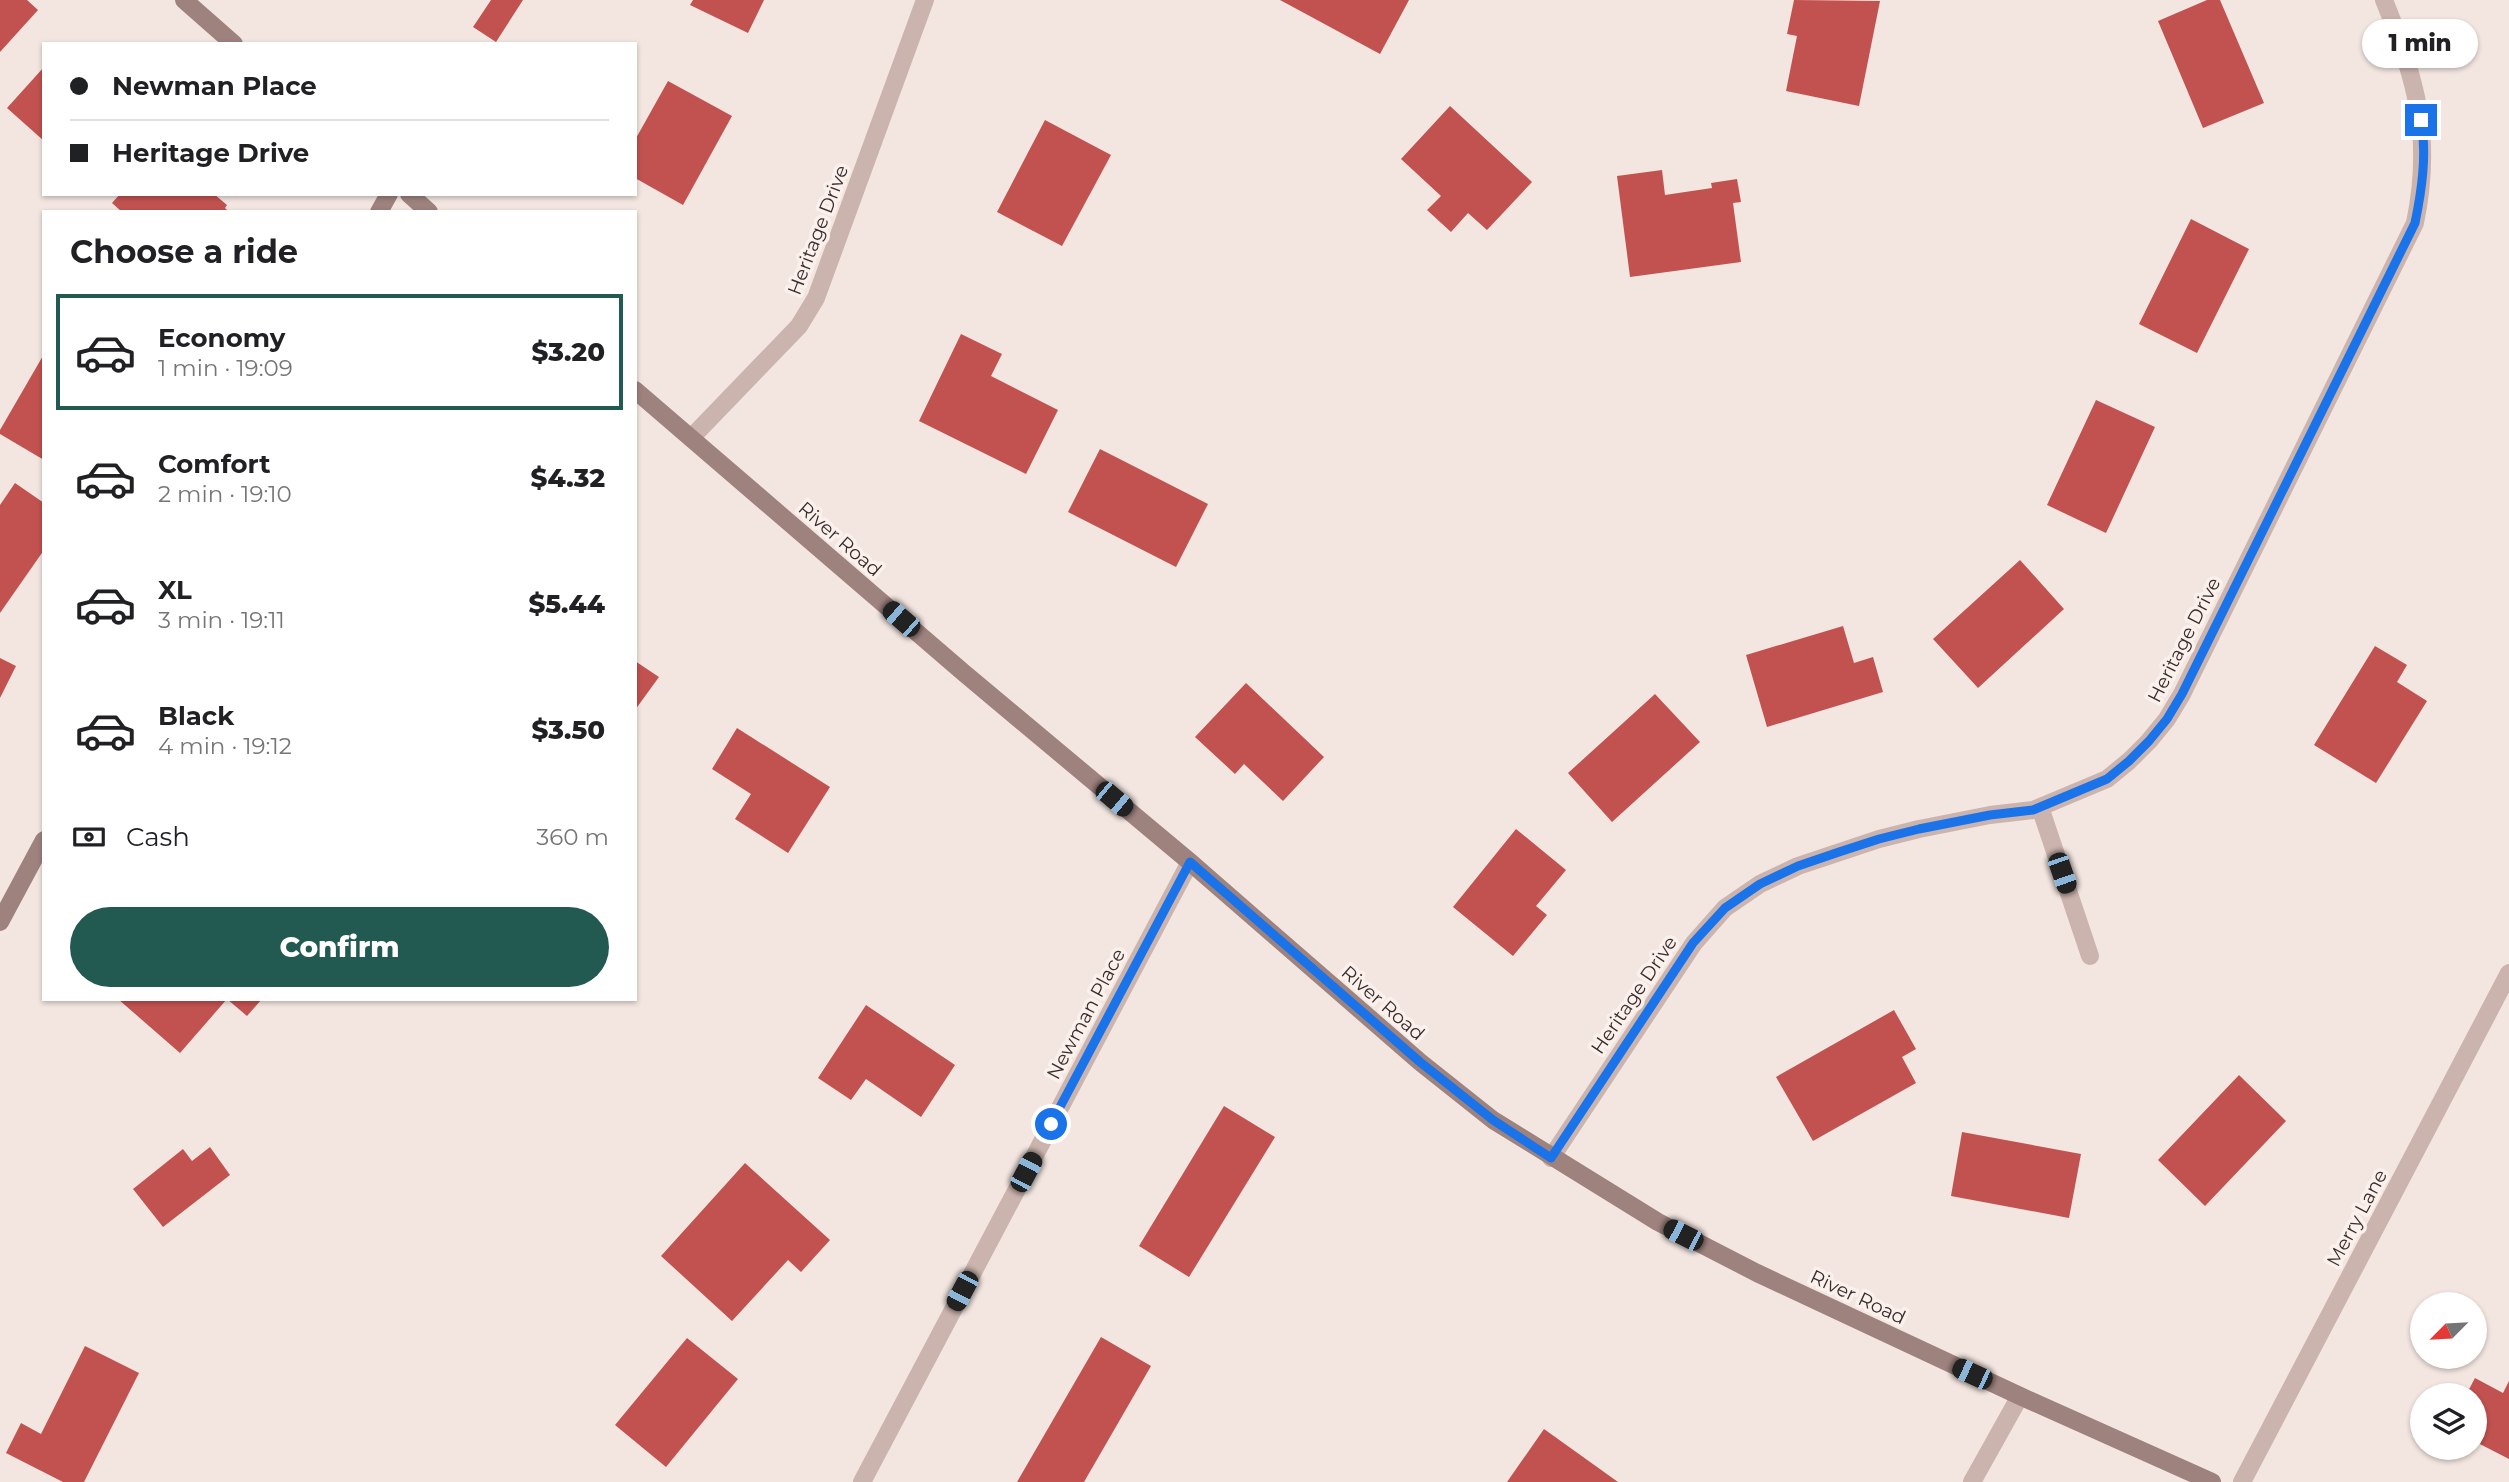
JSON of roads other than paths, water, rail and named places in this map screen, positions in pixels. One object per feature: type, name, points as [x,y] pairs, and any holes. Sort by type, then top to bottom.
[{"type":"street","points":[[184,0],[232,42]]},
{"type":"street","name":"Heritage Drive","points":[[691,438],[799,326],[816,299],[925,0]]},
{"type":"street","name":"Heritage Drive","points":[[1551,1158],[1693,943],[1725,908],[1760,884],[1798,866],[1879,839],[1962,820],[2033,810],[2107,779],[2129,761],[2167,719],[2194,670],[2415,223],[2421,195],[2424,139],[2414,83],[2384,0]]},
{"type":"street","points":[[411,196],[427,210]]},
{"type":"street","name":"River Road","points":[[637,392],[964,673],[1190,862],[1420,1062],[1493,1120],[1658,1222],[1732,1260],[2020,1396],[2212,1482]]},
{"type":"street","points":[[2040,807],[2090,956]]},
{"type":"street","points":[[0,922],[42,844]]},
{"type":"street","name":"Newman Place","points":[[862,1482],[1190,862]]},
{"type":"street","name":"Merry Lane","points":[[2242,1482],[2509,973]]},
{"type":"street","points":[[1972,1482],[2020,1396]]}]
